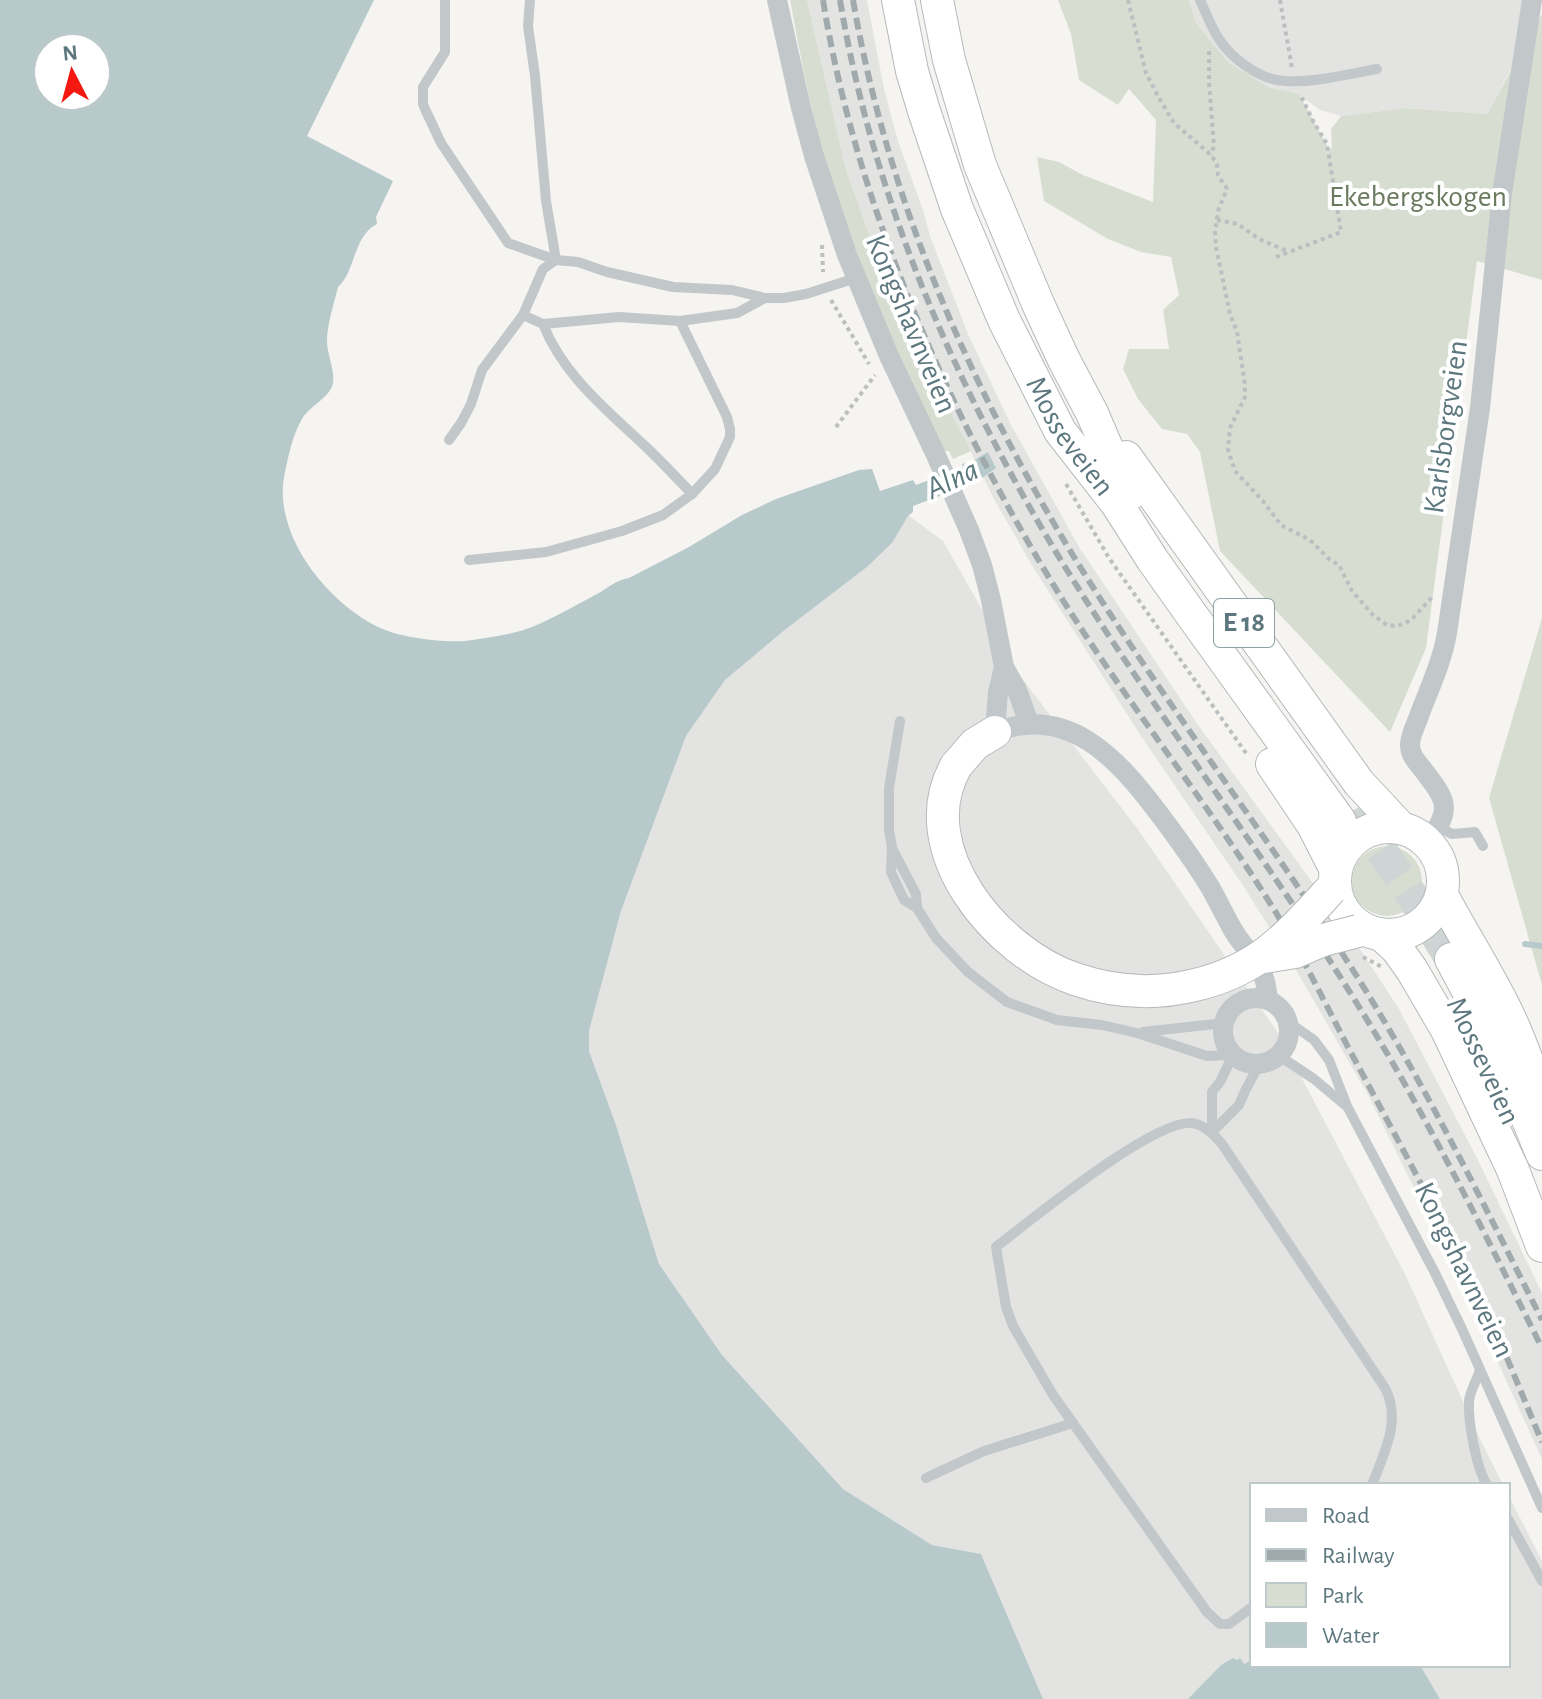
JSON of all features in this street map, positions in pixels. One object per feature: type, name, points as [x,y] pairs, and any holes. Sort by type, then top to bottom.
[{"type":"highway","name":"Mosseveien","points":[[898,0],[912,71],[945,176],[1004,320],[1060,431],[1117,504],[1191,614],[1347,816],[1136,504],[1107,451],[1092,413],[1039,306],[980,165],[959,99],[937,0]]},
{"type":"highway","name":"E 18","points":[[1092,413],[1359,783],[1422,833],[1440,861],[1444,884],[1442,895],[1511,1021],[1542,1102]]},
{"type":"highway","name":"E 18","points":[[1060,431],[1088,493],[1115,541],[1313,825],[1343,911],[1369,944],[1397,949],[1412,970],[1447,1030],[1513,1170],[1542,1246]]},
{"type":"highway","points":[[995,732],[975,744],[962,757],[949,778],[943,797],[942,817],[954,867],[986,918],[1013,944],[1039,962],[1072,978],[1096,985],[1118,990],[1155,991],[1192,986],[1228,975],[1261,958],[1286,936],[1334,881],[1341,856],[1360,835],[1387,827],[1422,833]]},
{"type":"highway","points":[[1261,958],[1295,952],[1323,940],[1369,944],[1403,934],[1420,926],[1434,913],[1442,895]]},
{"type":"highway","name":"Mosseveien","points":[[1542,1154],[1499,1049],[1444,964],[1513,1118],[1542,1200]]},
{"type":"street","name":"Kongshavnveien","points":[[777,0],[807,132],[831,209],[889,356],[962,513],[982,565],[1004,667],[1017,690],[1029,723]]},
{"type":"street","name":"Karlsborgveien","points":[[1422,833],[1444,810],[1444,802],[1418,753],[1410,747],[1411,738],[1446,640],[1480,408],[1502,194],[1532,0]]},
{"type":"street","name":"Kongshavnveien","points":[[995,732],[998,692],[1004,667]]},
{"type":"street","points":[[995,732],[1029,723],[1058,727],[1098,746],[1120,766],[1148,798],[1193,860],[1233,931],[1262,972],[1268,1000]]},
{"type":"street","points":[[1233,931],[1240,1002]]},
{"type":"street","points":[[1259,998],[1268,1000],[1277,1005],[1287,1021],[1288,1039],[1269,1059],[1241,1060],[1227,1046],[1223,1035],[1224,1023],[1232,1008],[1240,1002],[1259,998]]},
{"type":"lane","points":[[445,0],[445,52],[423,87],[423,104],[441,143],[508,243],[556,260],[578,262],[673,287],[732,290],[765,298],[784,298],[856,278]]},
{"type":"lane","points":[[530,0],[528,26],[546,201],[556,260]]},
{"type":"lane","points":[[1200,0],[1220,42],[1235,58],[1257,73],[1282,82],[1377,69]]},
{"type":"lane","points":[[449,440],[471,404],[482,370],[523,315],[543,269],[556,260]]},
{"type":"lane","points":[[523,315],[543,324],[619,317],[680,321],[737,313],[765,298]]},
{"type":"lane","points":[[469,560],[546,552],[656,519],[692,494],[715,469],[727,444],[730,429],[680,321]]},
{"type":"lane","points":[[543,324],[548,338],[570,372],[692,494]]},
{"type":"lane","points":[[900,721],[889,788],[889,830],[891,872],[904,900],[917,908],[951,956],[987,989],[1007,1002],[1057,1020],[1137,1033],[1207,1056],[1233,1055],[1212,1092],[1212,1132]]},
{"type":"lane","points":[[1422,833],[1475,832],[1483,846]]},
{"type":"lane","name":"Kongshavnveien","points":[[1287,1021],[1314,1040],[1329,1060],[1347,1106],[1435,1273],[1542,1508]]},
{"type":"lane","points":[[1137,1033],[1224,1023]]},
{"type":"lane","points":[[1212,1132],[1239,1105],[1245,1091],[1269,1059]]},
{"type":"lane","name":"Kongshavnveien","points":[[1269,1059],[1314,1079],[1347,1106]]},
{"type":"lane","points":[[1250,1608],[1229,1624],[1220,1624],[1214,1619],[1053,1395],[1013,1326],[1006,1307],[996,1247],[1133,1146],[1175,1125],[1197,1124],[1212,1132],[1392,1400],[1390,1437],[1373,1483]]},
{"type":"lane","points":[[1480,1370],[1469,1400],[1472,1434],[1481,1475],[1486,1483]]},
{"type":"lane","points":[[926,1478],[984,1451],[1073,1423]]},
{"type":"lane","points":[[1510,1523],[1542,1581]]},
{"type":"path","points":[[1128,0],[1146,73],[1159,98],[1174,123],[1211,155],[1227,189],[1218,211],[1215,232],[1218,259],[1244,371],[1245,397],[1230,428],[1228,450],[1235,471],[1281,525],[1310,540],[1339,565],[1352,591],[1373,615],[1387,625],[1404,624],[1437,593],[1454,586]]},
{"type":"path","points":[[1276,257],[1341,232],[1327,144],[1295,81],[1280,0]]},
{"type":"path","points":[[1209,50],[1214,146],[1211,155]]},
{"type":"path","points":[[1217,220],[1238,224],[1259,239],[1289,251]]},
{"type":"path","points":[[825,288],[875,375],[836,427]]},
{"type":"shaded area","points":[[807,0],[867,0],[884,89],[930,236],[968,334],[1010,423],[1079,547],[1196,722],[1354,940],[1399,1009],[1477,1158],[1542,1293],[1542,1459],[1468,1297],[1367,1093],[1242,884],[1141,736],[1033,567],[995,501],[895,306],[846,170]]},
{"type":"shaded area","points":[[1189,0],[1523,0],[1513,65],[1487,114],[1406,108],[1341,116],[1320,110],[1298,94],[1268,87],[1228,62],[1196,23]]},
{"type":"shaded area","points":[[908,515],[943,541],[1020,676],[1137,828],[1278,1033],[1405,1274],[1502,1483],[1250,1483],[1250,1661],[1244,1664],[1233,1658],[1221,1665],[1188,1699],[1043,1699],[981,1554],[932,1545],[843,1489],[722,1355],[659,1264],[616,1125],[589,1051],[589,1031],[621,911],[686,736],[725,680],[867,567],[892,543]]},
{"type":"shaded area","points":[[1510,1498],[1542,1561],[1542,1699],[1440,1699],[1421,1667],[1510,1667]]},
{"type":"green space","points":[[790,0],[807,0],[846,170],[895,306],[971,451],[953,459],[949,451],[944,451],[910,379],[849,232],[819,137]]},
{"type":"green space","name":"Ekebergskogen","points":[[1058,0],[1189,0],[1196,23],[1228,62],[1268,87],[1299,94],[1329,149],[1332,148],[1331,129],[1341,116],[1406,108],[1487,114],[1542,14],[1542,280],[1477,261],[1426,648],[1390,732],[1220,551],[1200,452],[1187,434],[1162,429],[1138,399],[1123,369],[1129,349],[1169,349],[1163,310],[1179,295],[1171,257],[1141,252],[1108,239],[1044,201],[1037,157],[1059,162],[1083,175],[1153,202],[1156,120],[1129,89],[1118,105],[1079,80],[1071,34]]},
{"type":"green space","points":[[1542,618],[1542,985],[1489,798]]},
{"type":"green space","points":[[1387,846],[1412,856],[1422,881],[1412,906],[1387,916],[1362,906],[1352,881],[1362,856]]},
{"type":"water","name":"Alna","points":[[0,0],[374,0],[307,136],[393,181],[376,217],[377,224],[363,237],[344,281],[338,287],[327,334],[333,383],[328,393],[305,414],[299,426],[284,477],[283,499],[287,522],[308,565],[340,601],[378,627],[425,639],[463,641],[532,627],[776,499],[859,470],[872,469],[880,491],[913,480],[916,485],[963,467],[962,464],[988,452],[996,468],[975,483],[913,506],[913,512],[892,543],[867,567],[725,680],[686,736],[621,911],[589,1031],[589,1051],[616,1125],[659,1264],[722,1355],[843,1489],[932,1545],[981,1554],[1043,1699],[0,1699]]},
{"type":"water","points":[[1233,1658],[1240,1658],[1244,1664],[1250,1661],[1250,1667],[1421,1667],[1440,1699],[1188,1699],[1221,1665]]},
{"type":"waterway","points":[[1525,944],[1542,946]]},
{"type":"tunnel","points":[[1353,811],[1402,880],[1451,959]]},
{"type":"railway","points":[[823,0],[838,78],[884,235],[914,312],[984,462],[1064,602],[1250,872],[1286,930],[1475,1289],[1542,1442]]},
{"type":"railway","points":[[840,0],[874,148],[897,220],[954,361],[988,430],[1024,497],[1096,616],[1310,930],[1371,1027],[1448,1163],[1542,1348]]},
{"type":"railway","points":[[853,0],[887,147],[910,218],[937,289],[1000,426],[1074,557],[1108,610],[1322,922],[1382,1017],[1453,1145],[1542,1320]]}]
